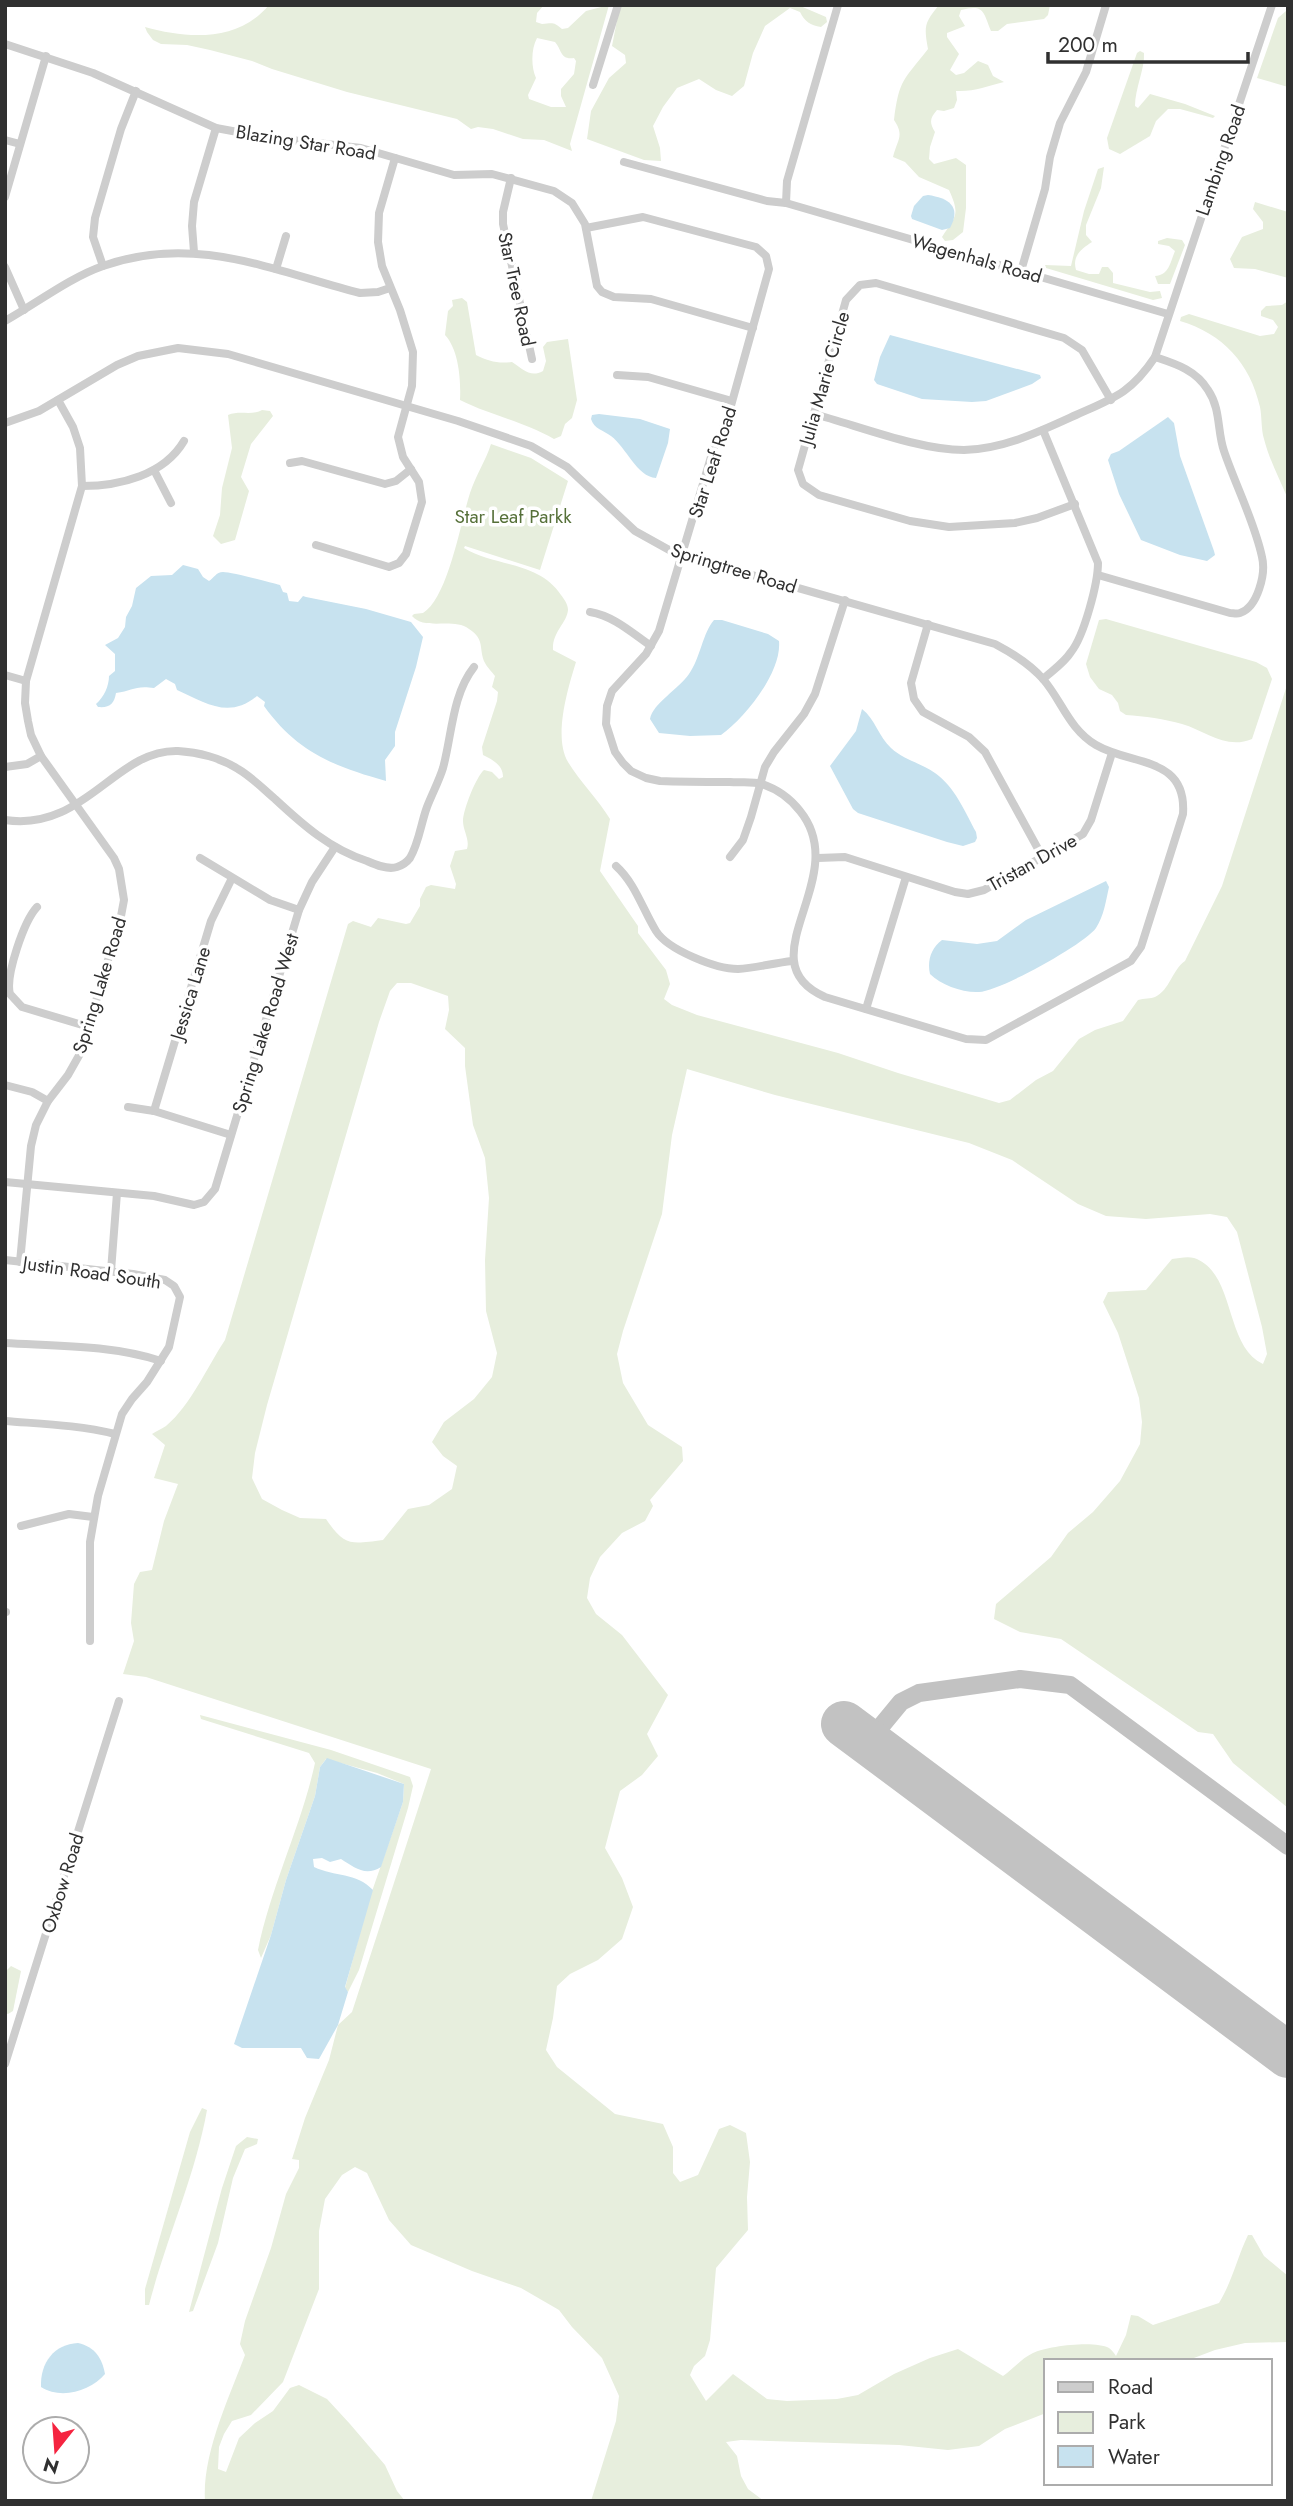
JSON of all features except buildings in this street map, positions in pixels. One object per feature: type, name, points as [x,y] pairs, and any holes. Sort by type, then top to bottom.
[{"type":"street","points":[[593,85],[618,5]]},
{"type":"street","points":[[786,204],[787,181],[838,5]]},
{"type":"street","points":[[1021,271],[1045,189],[1050,157],[1060,123],[1086,72],[1106,5]]},
{"type":"street","name":"Lambing Road","points":[[1155,356],[1272,5]]},
{"type":"street","name":"Blazing Star Road","points":[[5,44],[93,73],[216,128],[265,137],[339,144],[454,175],[492,174],[554,191],[572,203],[586,228]]},
{"type":"street","points":[[5,197],[46,56]]},
{"type":"street","points":[[103,266],[93,237],[94,218],[121,129],[136,92]]},
{"type":"street","points":[[194,252],[194,202],[216,128]]},
{"type":"street","points":[[5,140],[20,144]]},
{"type":"street","points":[[316,545],[379,565],[389,567],[399,563],[409,548],[422,502],[419,482],[403,457],[398,437],[412,386],[413,352],[408,331],[382,266],[378,225],[395,158]]},
{"type":"street","name":"Wagenhals Road","points":[[624,162],[766,201],[786,204],[1168,314]]},
{"type":"street","name":"Star Tree Road","points":[[511,178],[503,224],[532,359]]},
{"type":"street","name":"Star Leaf Road","points":[[586,228],[643,216],[751,246],[761,251],[768,263],[769,269],[732,401],[715,447],[659,631],[651,646],[612,691],[607,706],[606,724],[611,741],[623,763],[631,771],[646,778],[660,781],[759,783]]},
{"type":"street","points":[[586,228],[597,286],[602,292],[614,297],[651,299],[753,328]]},
{"type":"street","points":[[276,269],[286,236]]},
{"type":"street","points":[[5,321],[103,266],[147,255],[194,252],[237,258],[360,293],[390,288]]},
{"type":"street","points":[[5,267],[23,310]]},
{"type":"street","name":"Julia Marie Circle","points":[[1075,504],[1015,523],[949,527],[910,522],[819,495],[803,484],[799,470],[846,300],[856,288],[866,283],[876,283],[1064,338],[1082,350],[1111,400]]},
{"type":"street","name":"Springtree Road","points":[[5,424],[26,417],[124,361],[157,350],[178,348],[228,354],[405,405],[518,440],[550,455],[583,480],[608,508],[635,531],[671,551],[995,644],[1016,655],[1043,678],[1080,734],[1112,753],[1161,767],[1175,779],[1183,795],[1183,814],[1141,947],[1131,961],[986,1040],[966,1039],[866,1009]]},
{"type":"street","points":[[814,414],[932,447],[965,450],[1016,440],[1111,400],[1135,383],[1155,356],[1181,366],[1197,376],[1209,390],[1217,409],[1222,447],[1262,556],[1262,579],[1256,597],[1241,613],[1230,613],[1098,575]]},
{"type":"street","points":[[617,375],[648,377],[732,401]]},
{"type":"street","name":"Spring Lake Road","points":[[20,1262],[31,1146],[36,1125],[48,1101],[77,1060],[89,1027],[124,900],[122,879],[114,858],[41,756],[30,728],[25,703],[26,681],[82,486],[80,448],[73,427],[58,400]]},
{"type":"street","points":[[1043,678],[1073,650],[1098,575],[1097,556],[1044,430]]},
{"type":"street","points":[[82,486],[118,482],[154,470],[177,453],[184,441]]},
{"type":"street","points":[[290,463],[302,461],[385,484],[396,481],[411,469]]},
{"type":"street","points":[[154,470],[170,503]]},
{"type":"street","points":[[730,857],[743,840],[759,783],[774,752],[796,726],[815,695],[845,600]]},
{"type":"street","points":[[590,612],[601,614],[620,624],[651,646]]},
{"type":"street","points":[[928,624],[911,683],[914,699],[923,712],[968,737],[985,752],[1043,858]]},
{"type":"street","points":[[5,820],[46,818],[77,805],[146,756],[171,751],[192,752],[220,760],[242,771],[309,831],[335,847],[385,867],[401,866],[409,860],[414,850],[427,807],[442,771],[452,720],[466,678],[474,667]]},
{"type":"street","points":[[5,675],[26,681]]},
{"type":"street","name":"Tristan Drive","points":[[818,858],[845,857],[955,892],[968,894],[984,890],[1083,834],[1091,820],[1112,753]]},
{"type":"street","points":[[5,767],[27,764],[41,756]]},
{"type":"street","points":[[759,783],[777,790],[793,803],[807,820],[815,841],[818,858],[813,884],[793,945],[792,961],[797,976],[809,990],[866,1009],[906,877]]},
{"type":"street","name":"Spring Lake Road West","points":[[117,1193],[154,1196],[186,1204],[204,1202],[215,1189],[299,910],[312,882],[335,847]]},
{"type":"street","points":[[200,858],[270,900],[299,910]]},
{"type":"street","points":[[616,866],[625,874],[657,934],[683,955],[735,969],[792,961]]},
{"type":"street","name":"Jessica Lane","points":[[154,1111],[211,921],[232,878]]},
{"type":"street","points":[[37,907],[26,922],[9,980],[10,994],[22,1007],[89,1027]]},
{"type":"street","points":[[5,1085],[32,1092],[48,1101]]},
{"type":"street","points":[[128,1107],[154,1111],[232,1135]]},
{"type":"street","points":[[5,1181],[117,1193],[111,1271]]},
{"type":"street","name":"Justin Road South","points":[[5,1260],[111,1271],[165,1280],[176,1289],[180,1301],[173,1334],[161,1362]]},
{"type":"street","points":[[5,1343],[117,1350],[140,1354],[161,1362],[127,1406],[115,1434],[93,1517],[90,1542],[90,1641]]},
{"type":"street","points":[[5,1421],[47,1423],[115,1434]]},
{"type":"street","points":[[21,1526],[69,1514],[93,1517]]},
{"type":"street","name":"Oxbow Road","points":[[5,2064],[119,1701]]},
{"type":"green space","points":[[269,5],[544,5],[537,13],[536,22],[557,25],[562,29],[568,28],[586,11],[609,5],[570,144],[572,151],[544,140],[523,139],[493,129],[471,129],[457,119],[347,92],[210,50],[187,45],[161,44],[153,40],[145,27],[178,34],[212,34],[243,26]],"holes":[[[537,38],[555,42],[564,56],[576,61],[574,74],[561,89],[566,107],[551,107],[529,99],[528,95],[536,78],[532,58]]]},
{"type":"green space","points":[[620,5],[798,5],[826,17],[827,22],[821,27],[814,25],[806,21],[800,12],[790,8],[765,26],[753,53],[744,86],[732,96],[699,79],[677,88],[653,126],[661,161],[644,160],[587,139],[591,111],[609,78],[626,63],[625,55],[612,46]]},
{"type":"green space","points":[[939,5],[1050,5],[1048,15],[1044,19],[1007,24],[998,31],[991,31],[982,11],[974,8],[961,10],[959,16],[965,26],[947,33],[959,54],[950,70],[956,75],[964,73],[978,61],[988,65],[993,76],[1004,82],[975,90],[956,91],[954,108],[937,110],[932,118],[935,132],[929,159],[934,164],[956,158],[966,165],[963,232],[953,240],[945,241],[942,237],[955,216],[955,206],[949,190],[919,177],[905,162],[893,157],[900,134],[894,120],[898,96],[908,74],[928,49],[926,26]]},
{"type":"green space","points":[[1286,11],[1288,87],[1257,78],[1278,18]]},
{"type":"green space","points":[[1140,51],[1144,53],[1144,59],[1135,106],[1138,108],[1150,94],[1215,116],[1213,118],[1180,109],[1168,109],[1156,121],[1150,136],[1120,154],[1109,149],[1107,138]]},
{"type":"green space","points":[[1104,167],[1101,188],[1086,225],[1086,235],[1092,242],[1078,253],[1076,270],[1099,274],[1102,267],[1108,267],[1113,273],[1113,283],[1150,292],[1160,291],[1162,298],[1153,300],[1046,268],[1045,265],[1071,266],[1084,211],[1098,169]]},
{"type":"green space","points":[[1255,202],[1288,212],[1288,278],[1255,269],[1234,268],[1230,259],[1242,237],[1263,229],[1263,222],[1253,209]]},
{"type":"green space","points":[[1167,238],[1182,240],[1185,245],[1170,284],[1158,284],[1155,276],[1166,271],[1175,251],[1169,246],[1158,244],[1158,241]]},
{"type":"green space","points":[[462,298],[467,302],[476,355],[485,359],[512,362],[534,374],[543,371],[546,361],[543,347],[547,342],[568,339],[577,400],[572,418],[565,424],[561,436],[554,439],[460,400],[456,357],[445,335],[448,311],[453,306],[452,300]]},
{"type":"green space","points":[[1288,301],[1288,499],[1266,447],[1260,407],[1242,364],[1222,342],[1180,321],[1181,317],[1189,314],[1260,336],[1274,334],[1278,327],[1273,320],[1261,316],[1261,311],[1266,306],[1282,305]]},
{"type":"green space","points":[[270,411],[273,416],[251,444],[241,477],[249,491],[235,540],[221,544],[213,536],[220,515],[222,488],[232,448],[228,415]]},
{"type":"green space","name":"Star Leaf Parkk","points":[[491,444],[531,458],[568,481],[540,570],[465,546],[464,548],[541,576],[552,584],[567,604],[567,615],[553,644],[553,650],[576,662],[563,712],[564,752],[568,762],[610,819],[600,871],[638,926],[638,933],[666,970],[670,984],[664,999],[697,1015],[838,1053],[999,1103],[1010,1100],[1053,1071],[1079,1039],[1095,1030],[1123,1021],[1138,1000],[1160,994],[1185,961],[1222,886],[1288,682],[1288,1808],[1233,1763],[1213,1734],[1198,1732],[1061,1639],[1020,1632],[994,1619],[996,1604],[1051,1557],[1068,1533],[1093,1512],[1120,1481],[1140,1444],[1142,1422],[1139,1398],[1118,1333],[1103,1302],[1108,1292],[1146,1290],[1172,1259],[1194,1258],[1207,1266],[1217,1278],[1242,1342],[1251,1355],[1263,1364],[1267,1354],[1262,1327],[1237,1232],[1227,1217],[1210,1214],[1146,1219],[1106,1216],[1078,1204],[1012,1160],[969,1143],[775,1095],[687,1069],[672,1135],[662,1214],[617,1354],[623,1383],[648,1425],[682,1447],[683,1461],[650,1500],[653,1506],[645,1521],[622,1533],[600,1557],[590,1578],[587,1598],[596,1614],[622,1635],[668,1695],[647,1734],[658,1756],[642,1775],[620,1791],[605,1848],[622,1878],[633,1907],[622,1939],[598,1960],[570,1974],[557,1986],[546,2050],[557,2067],[615,2114],[663,2124],[673,2147],[673,2173],[680,2182],[698,2175],[719,2129],[730,2125],[746,2133],[750,2162],[748,2230],[716,2268],[710,2340],[705,2356],[694,2366],[690,2375],[706,2401],[733,2374],[767,2399],[837,2399],[858,2395],[894,2374],[958,2349],[1003,2376],[1033,2353],[1060,2346],[1093,2344],[1110,2349],[1116,2356],[1126,2335],[1131,2315],[1153,2325],[1219,2303],[1248,2235],[1252,2235],[1264,2256],[1288,2276],[1288,2342],[1245,2343],[1191,2359],[1044,2359],[1044,2414],[1005,2429],[979,2446],[948,2450],[899,2445],[741,2440],[726,2442],[737,2456],[741,2476],[748,2489],[764,2501],[591,2501],[616,2421],[619,2396],[602,2358],[559,2310],[521,2288],[411,2245],[389,2220],[367,2173],[355,2167],[342,2175],[325,2199],[319,2231],[319,2289],[283,2382],[251,2415],[232,2421],[219,2447],[218,2469],[226,2472],[239,2438],[273,2411],[290,2388],[299,2385],[327,2399],[350,2424],[385,2465],[397,2491],[405,2501],[205,2501],[205,2483],[212,2445],[245,2355],[240,2344],[245,2321],[271,2248],[286,2194],[299,2168],[299,2160],[292,2159],[305,2118],[329,2060],[338,2025],[352,2012],[431,1769],[146,1677],[123,1674],[134,1641],[131,1623],[134,1584],[140,1572],[152,1570],[164,1521],[178,1484],[154,1478],[165,1445],[152,1434],[166,1426],[183,1408],[225,1340],[348,924],[353,921],[371,927],[378,918],[410,923],[420,906],[420,899],[426,887],[431,885],[455,889],[450,866],[455,851],[467,849],[463,821],[470,794],[484,770],[492,772],[499,779],[503,777],[499,766],[483,755],[482,747],[498,692],[492,687],[495,676],[485,663],[478,637],[462,626],[424,623],[412,616],[423,613],[440,592],[475,480]],"holes":[[[397,983],[411,983],[448,996],[449,1010],[445,1029],[465,1048],[473,1125],[485,1158],[489,1198],[485,1260],[486,1311],[497,1353],[492,1377],[474,1399],[444,1422],[432,1442],[443,1456],[457,1466],[452,1489],[429,1505],[408,1509],[383,1540],[350,1542],[338,1535],[326,1519],[300,1518],[262,1499],[252,1478],[255,1453],[390,991]]]},
{"type":"green space","points":[[1106,619],[1256,662],[1267,668],[1272,679],[1252,739],[1243,742],[1225,741],[1182,724],[1126,715],[1120,711],[1112,695],[1099,689],[1090,677],[1086,664],[1099,620]]},
{"type":"green space","points":[[200,1715],[331,1750],[410,1777],[413,1786],[408,1808],[359,1970],[348,1992],[345,1988],[369,1900],[403,1802],[404,1784],[377,1773],[326,1759],[320,1767],[315,1796],[286,1880],[271,1935],[261,1958],[258,1950],[264,1926],[315,1763],[309,1753],[201,1719]]},
{"type":"green space","points":[[11,1966],[21,1971],[13,2011],[8,2014],[5,2013],[5,1972]]},
{"type":"green space","points":[[202,2108],[207,2110],[188,2184],[149,2305],[145,2305],[145,2289],[190,2132]]},
{"type":"green space","points":[[247,2137],[258,2139],[257,2144],[245,2149],[233,2178],[218,2243],[193,2311],[189,2312],[222,2188],[236,2146]]},
{"type":"water","points":[[923,196],[942,198],[951,204],[954,214],[950,228],[942,230],[912,219],[914,206]]},
{"type":"water","points":[[890,335],[1040,375],[1041,378],[986,401],[922,399],[877,384],[874,380]]},
{"type":"water","points":[[592,415],[640,419],[670,429],[656,478],[643,473],[611,436],[594,425]]},
{"type":"water","points":[[1168,417],[1174,423],[1180,456],[1214,551],[1215,555],[1207,561],[1180,555],[1141,540],[1119,494],[1108,460],[1111,454]]},
{"type":"water","points":[[183,565],[198,569],[209,581],[223,572],[280,585],[283,592],[287,593],[289,601],[298,602],[303,596],[366,609],[411,622],[423,637],[395,732],[395,746],[385,760],[386,781],[333,763],[303,746],[277,722],[264,706],[265,702],[257,696],[247,703],[227,708],[207,704],[177,690],[175,684],[166,679],[154,688],[116,693],[111,704],[98,707],[96,704],[106,691],[109,676],[115,671],[115,654],[105,645],[118,638],[125,627],[136,588],[151,576],[172,575]]},
{"type":"water","points":[[714,620],[768,634],[779,641],[775,666],[751,706],[721,735],[659,733],[650,719],[652,713],[689,674]]},
{"type":"water","points":[[862,709],[891,748],[935,773],[948,785],[976,832],[975,842],[963,846],[947,842],[858,813],[853,809],[830,766],[856,731]]},
{"type":"water","points":[[1106,881],[1109,887],[1103,913],[1096,928],[1076,945],[1041,966],[1005,984],[979,992],[953,987],[930,974],[931,955],[942,940],[977,944],[997,941],[1026,920]]},
{"type":"water","points":[[327,1758],[404,1784],[403,1802],[381,1867],[365,1871],[341,1859],[330,1862],[322,1858],[313,1859],[314,1867],[360,1880],[373,1890],[345,1987],[348,1992],[338,2025],[319,2059],[307,2058],[301,2048],[242,2048],[234,2044],[315,1796],[320,1767]]},
{"type":"water","points":[[78,2343],[97,2354],[105,2374],[92,2385],[75,2392],[57,2393],[41,2387],[43,2370],[50,2356],[62,2347]]},
{"type":"taxiway","points":[[868,1742],[901,1702],[919,1693],[1020,1679],[1070,1685],[1288,1846]]},
{"type":"runway","points":[[844,1724],[1288,2055]]}]
